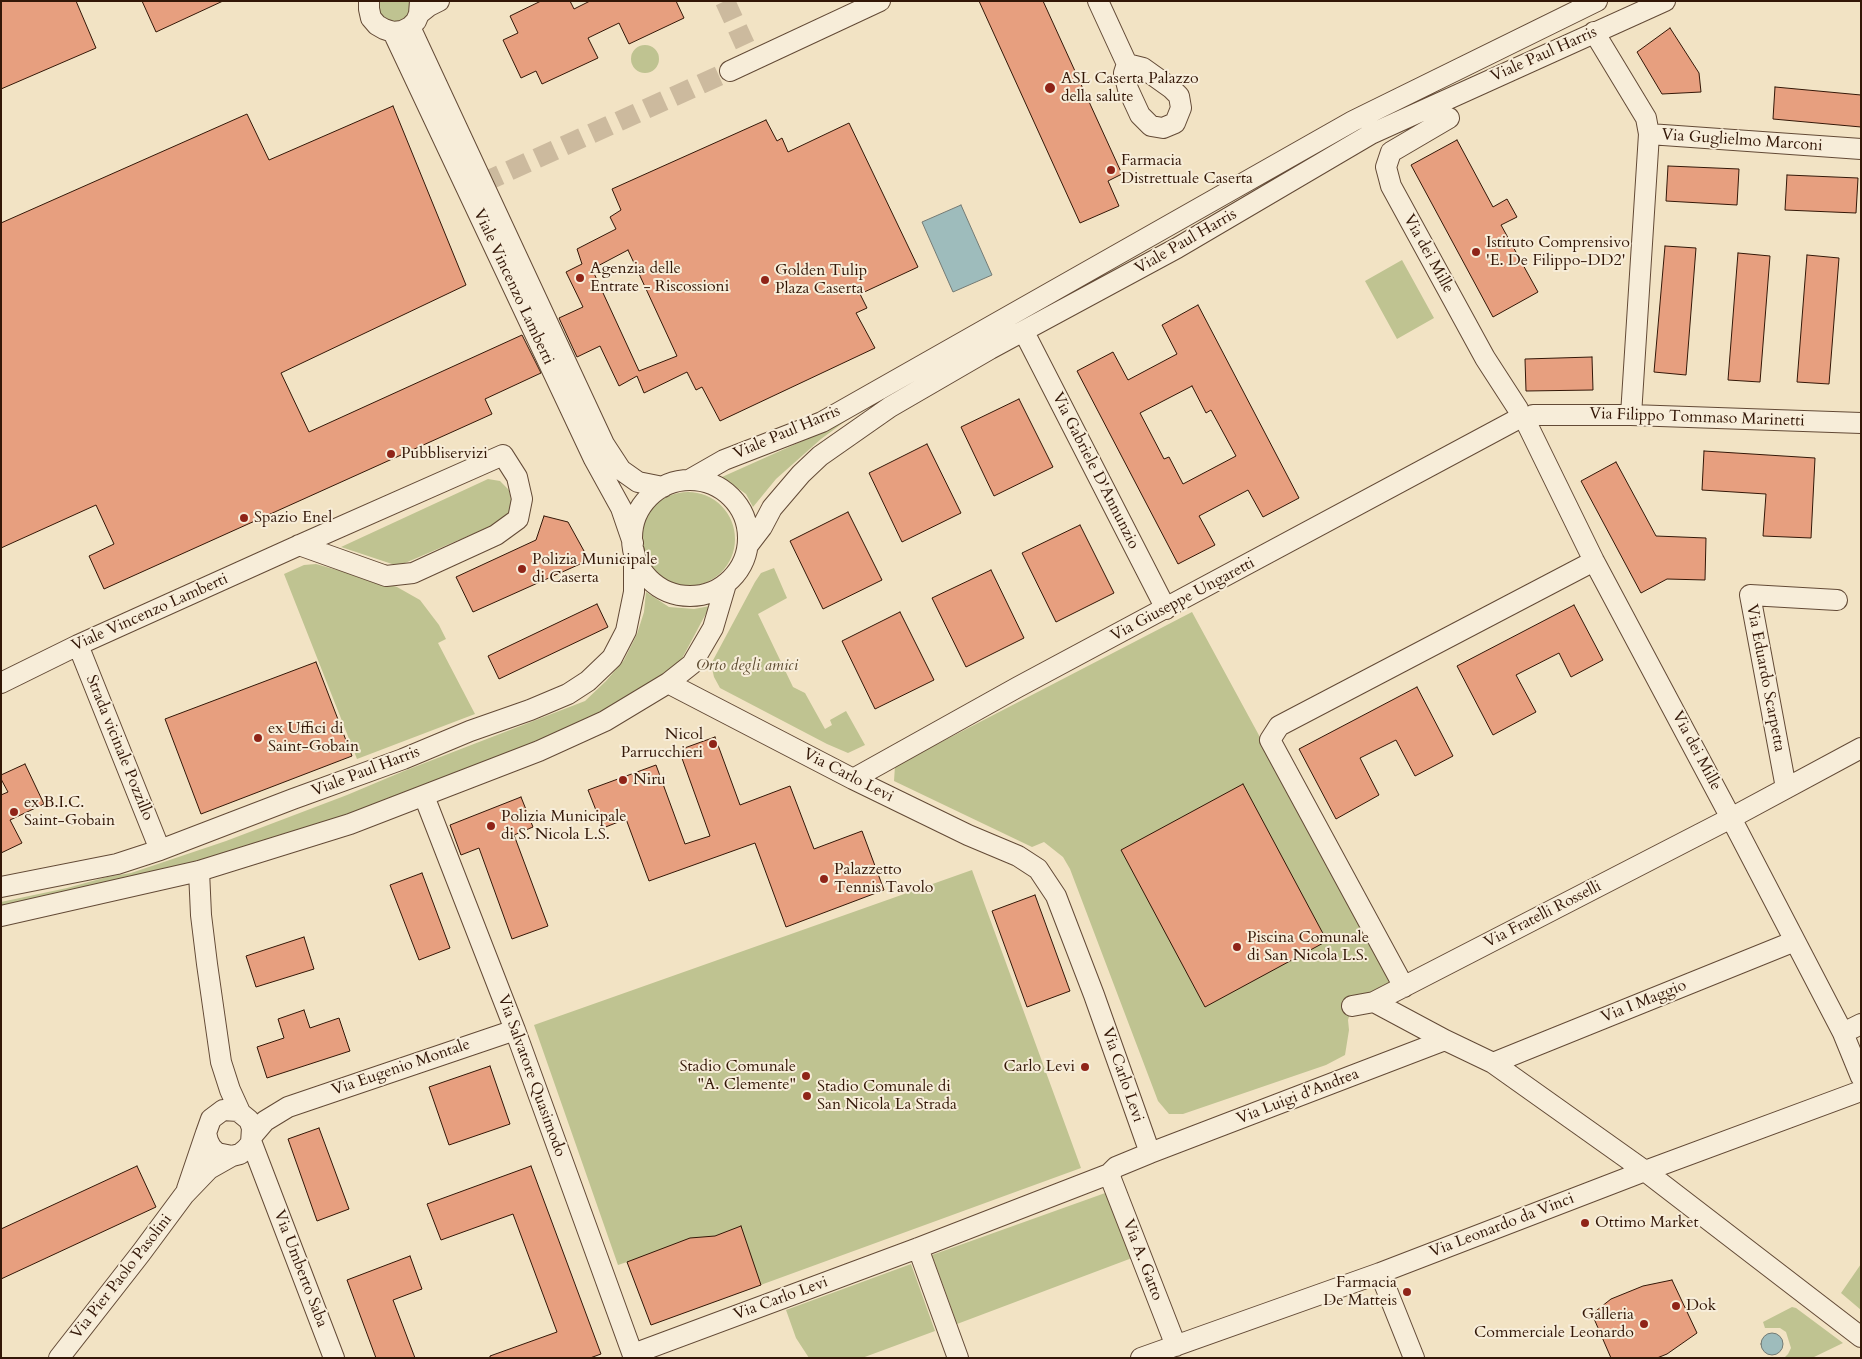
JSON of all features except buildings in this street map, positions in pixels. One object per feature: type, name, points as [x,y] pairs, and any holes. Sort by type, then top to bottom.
[{"type":"street","points":[[369,1],[372,18],[377,25],[384,29],[410,18],[439,1]]},
{"type":"street","points":[[730,70],[749,53],[880,1]]},
{"type":"street","points":[[1098,1],[1127,64]]},
{"type":"street","name":"Viale Paul Harris","points":[[689,480],[724,460],[822,422],[1353,121],[1596,1]]},
{"type":"street","name":"Viale Paul Harris","points":[[749,544],[762,527],[772,508],[801,474],[820,456],[890,406],[990,349],[1185,243],[1371,134],[1665,1]]},
{"type":"street","name":"Viale Vincenzo Lamberti","points":[[410,18],[604,444],[621,470],[638,482],[663,487]]},
{"type":"street","name":"Viale Vincenzo Lamberti","points":[[410,18],[594,459],[621,508],[633,547]]},
{"type":"street","name":"Via Guglielmo Marconi","points":[[1594,32],[1646,118],[1650,134],[1861,149]]},
{"type":"street","name":"Via dei Mille","points":[[1449,118],[1391,152],[1386,167],[1391,186],[1485,358],[1523,418],[1594,561],[1795,941],[1842,1033],[1861,1077]]},
{"type":"street","points":[[1631,415],[1650,134]]},
{"type":"street","name":"Via Gabriele D'Annunzio","points":[[1024,332],[1166,609]]},
{"type":"street","name":"Via Filippo Tommaso Marinetti","points":[[1523,418],[1631,415],[1861,423]]},
{"type":"street","name":"Via Giuseppe Ungaretti","points":[[853,779],[1010,692],[1523,418]]},
{"type":"street","name":"Viale Vincenzo Lamberti","points":[[1,683],[299,545],[503,455],[517,478],[522,499],[518,519],[496,535],[412,573],[386,576],[299,545]]},
{"type":"street","name":"Viale Paul Harris","points":[[1,887],[117,864],[160,850],[403,759],[568,694],[588,681],[612,658],[626,632],[634,592],[633,547],[633,529],[636,516],[647,500],[663,487],[676,482],[689,480],[708,483],[726,492],[739,506],[747,524],[749,544],[745,559],[738,573],[726,584],[712,592],[696,596],[679,596],[663,590],[650,580],[640,567],[633,547]]},
{"type":"street","points":[[1404,987],[1270,740],[1279,726],[1594,561]]},
{"type":"street","points":[[1,916],[199,871],[350,824],[539,751],[605,721],[668,683],[692,664],[713,628],[726,584]]},
{"type":"street","name":"Via Eduardo Scarpetta","points":[[1786,788],[1750,595],[1837,600]]},
{"type":"street","name":"Strada vicinale Pozzillo","points":[[78,646],[160,850]]},
{"type":"street","name":"Via Carlo Levi","points":[[634,1356],[1109,1174],[1116,1166],[1150,1153],[1094,995],[1056,896],[1038,869],[1018,856],[968,835],[853,779],[668,683]]},
{"type":"street","name":"Via Fratelli Rosselli","points":[[1352,1006],[1374,1002],[1404,987],[1731,818],[1861,748]]},
{"type":"street","name":"Via Salvatore Quasimodo","points":[[424,796],[515,1030],[634,1356]]},
{"type":"street","name":"Via Pier Paolo Pasolini","points":[[199,871],[206,964],[221,1062],[230,1090],[242,1113]]},
{"type":"street","name":"Via I Maggio","points":[[1493,1063],[1795,941]]},
{"type":"street","points":[[1374,1002],[1493,1063],[1645,1171],[1861,1338]]},
{"type":"street","points":[[1842,1033],[1861,1024]]},
{"type":"street","name":"Via Eugenio Montale","points":[[244,1147],[265,1121],[288,1107],[515,1030]]},
{"type":"street","name":"Via Luigi d'Andrea","points":[[1150,1153],[1445,1040]]},
{"type":"street","name":"Via Pier Paolo Pasolini","points":[[184,1195],[217,1094],[221,1062]]},
{"type":"street","name":"Via Leonardo da Vinci","points":[[1141,1358],[1380,1273],[1645,1171],[1861,1091]]},
{"type":"street","name":"Via Eugenio Montale","points":[[242,1113],[288,1107]]},
{"type":"street","points":[[231,1109],[242,1113],[252,1128],[244,1147],[217,1153],[211,1148],[208,1126],[223,1110],[231,1109]]},
{"type":"street","name":"Via Pier Paolo Pasolini","points":[[59,1358],[184,1195],[209,1169],[244,1147]]},
{"type":"street","name":"Via Umberto Saba","points":[[244,1147],[265,1180],[334,1358]]},
{"type":"street","name":"Via A. Gatto","points":[[1109,1174],[1176,1346]]},
{"type":"street","points":[[918,1248],[958,1358]]},
{"type":"street","points":[[1380,1273],[1414,1358]]},
{"type":"green space","points":[[374,1],[414,1],[414,9],[401,24],[382,21]]},
{"type":"green space","points":[[645,45],[655,49],[659,59],[655,69],[645,73],[635,69],[631,59],[635,49]]},
{"type":"green space","points":[[1402,260],[1434,318],[1397,339],[1365,281]]},
{"type":"green space","points":[[855,414],[821,439],[776,479],[753,507],[746,494],[722,477],[818,434]]},
{"type":"green space","points":[[488,479],[500,481],[509,490],[512,505],[507,517],[503,521],[398,566],[341,547]]},
{"type":"green space","points":[[688,492],[706,495],[721,506],[732,521],[735,539],[732,557],[721,572],[706,583],[688,586],[670,583],[655,572],[644,557],[641,539],[644,521],[655,506],[670,495]]},
{"type":"green space","points":[[316,564],[397,587],[420,600],[439,625],[446,639],[438,643],[475,714],[357,759],[284,574],[304,565]]},
{"type":"green space","name":"Orto degli amici","points":[[774,568],[787,598],[758,614],[793,687],[805,693],[825,729],[832,725],[830,720],[846,711],[865,745],[848,753],[720,688],[714,677],[711,664],[755,582],[761,573]]},
{"type":"green space","points":[[646,592],[669,607],[694,609],[710,606],[678,666],[654,687],[555,734],[397,799],[232,854],[1,910],[1,902],[131,873],[226,841],[585,701],[624,660],[637,634],[644,612]]},
{"type":"green space","name":"Piscina Comunale di San Nicola L.S.","points":[[1192,612],[1393,982],[1352,1006],[1348,1020],[1349,1030],[1345,1055],[1326,1065],[1183,1114],[1169,1114],[1158,1101],[1070,869],[1063,857],[1044,842],[1032,847],[894,781],[895,766]]},
{"type":"green space","name":"Stadio Comunale di San Nicola La Strada","points":[[972,870],[1081,1168],[651,1325],[627,1262],[618,1265],[534,1025]]},
{"type":"green space","points":[[1108,1192],[1132,1258],[957,1324],[932,1255]]},
{"type":"green space","points":[[911,1264],[935,1331],[862,1358],[809,1358],[796,1338],[786,1310]]},
{"type":"green space","points":[[1861,1264],[1861,1310],[1841,1293]]},
{"type":"green space","points":[[1792,1307],[1843,1343],[1812,1358],[1784,1358],[1791,1348],[1786,1332],[1780,1328],[1765,1328],[1763,1322]]},
{"type":"water","points":[[961,205],[992,275],[953,292],[922,222]]},
{"type":"water","points":[[1772,1333],[1782,1340],[1783,1344],[1776,1354],[1772,1355],[1762,1348],[1761,1344],[1768,1334]]},
{"type":"tunnel","points":[[725,1],[745,45]]},
{"type":"tunnel","points":[[482,183],[730,71]]},
{"type":"place","name":"ASL Caserta Palazzo della salute","points":[[1050,88]]},
{"type":"place","name":"Farmacia Distrettuale Caserta","points":[[1111,170]]},
{"type":"place","name":"Istituto Comprensivo 'E. De Filippo-DD2'","points":[[1476,252]]},
{"type":"place","name":"Agenzia delle Entrate - Riscossioni","points":[[580,278]]},
{"type":"place","name":"Golden Tulip Plaza Caserta","points":[[765,280]]},
{"type":"place","name":"Pubbliservizi","points":[[391,454]]},
{"type":"place","name":"Spazio Enel","points":[[244,518]]},
{"type":"place","name":"Polizia Municipale di Caserta","points":[[522,569]]},
{"type":"place","name":"ex Uffici di Saint-Gobain","points":[[258,738]]},
{"type":"place","name":"Nicol Parrucchieri","points":[[713,744]]},
{"type":"place","name":"Niru","points":[[623,780]]},
{"type":"place","name":"ex B.I.C. Saint-Gobain","points":[[14,812]]},
{"type":"place","name":"Polizia Municipale di S. Nicola L.S.","points":[[491,826]]},
{"type":"place","name":"Palazzetto Tennis Tavolo","points":[[824,879]]},
{"type":"place","name":"Piscina Comunale di San Nicola L.S.","points":[[1237,947]]},
{"type":"place","name":"Carlo Levi","points":[[1085,1067]]},
{"type":"place","name":"Stadio Comunale \"A. Clemente\"","points":[[806,1076]]},
{"type":"place","name":"Stadio Comunale di San Nicola La Strada","points":[[807,1096]]},
{"type":"place","name":"Ottimo Market","points":[[1585,1223]]},
{"type":"place","name":"Farmacia De Matteis","points":[[1407,1292]]},
{"type":"place","name":"Dok","points":[[1676,1306]]},
{"type":"place","name":"Galleria Commerciale Leonardo","points":[[1644,1324]]}]
